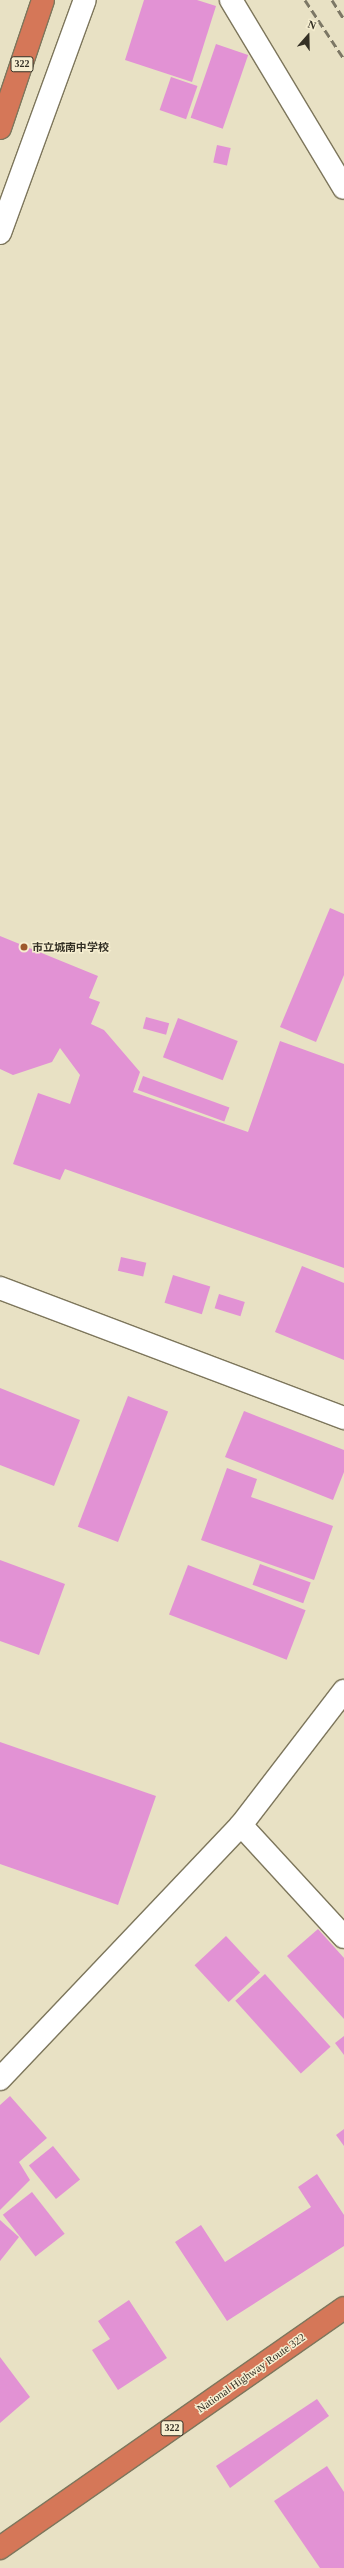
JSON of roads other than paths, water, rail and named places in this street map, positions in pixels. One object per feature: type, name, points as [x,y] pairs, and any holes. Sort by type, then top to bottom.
[{"type":"highway","name":"322","points":[[0,128],[43,0]]},
{"type":"highway","name":"National Highway Route 322","points":[[0,2548],[344,2308]]},
{"type":"street","points":[[0,233],[85,0]]},
{"type":"street","points":[[232,0],[344,188]]},
{"type":"street","points":[[0,1288],[344,1418]]},
{"type":"street","points":[[0,2080],[241,1825],[344,1691]]},
{"type":"street","points":[[241,1825],[344,1937]]},
{"type":"railway","points":[[305,0],[344,59]]},
{"type":"railway","points":[[332,0],[344,19]]},
{"type":"place","name":"市立城南中学校","points":[[24,947]]}]
